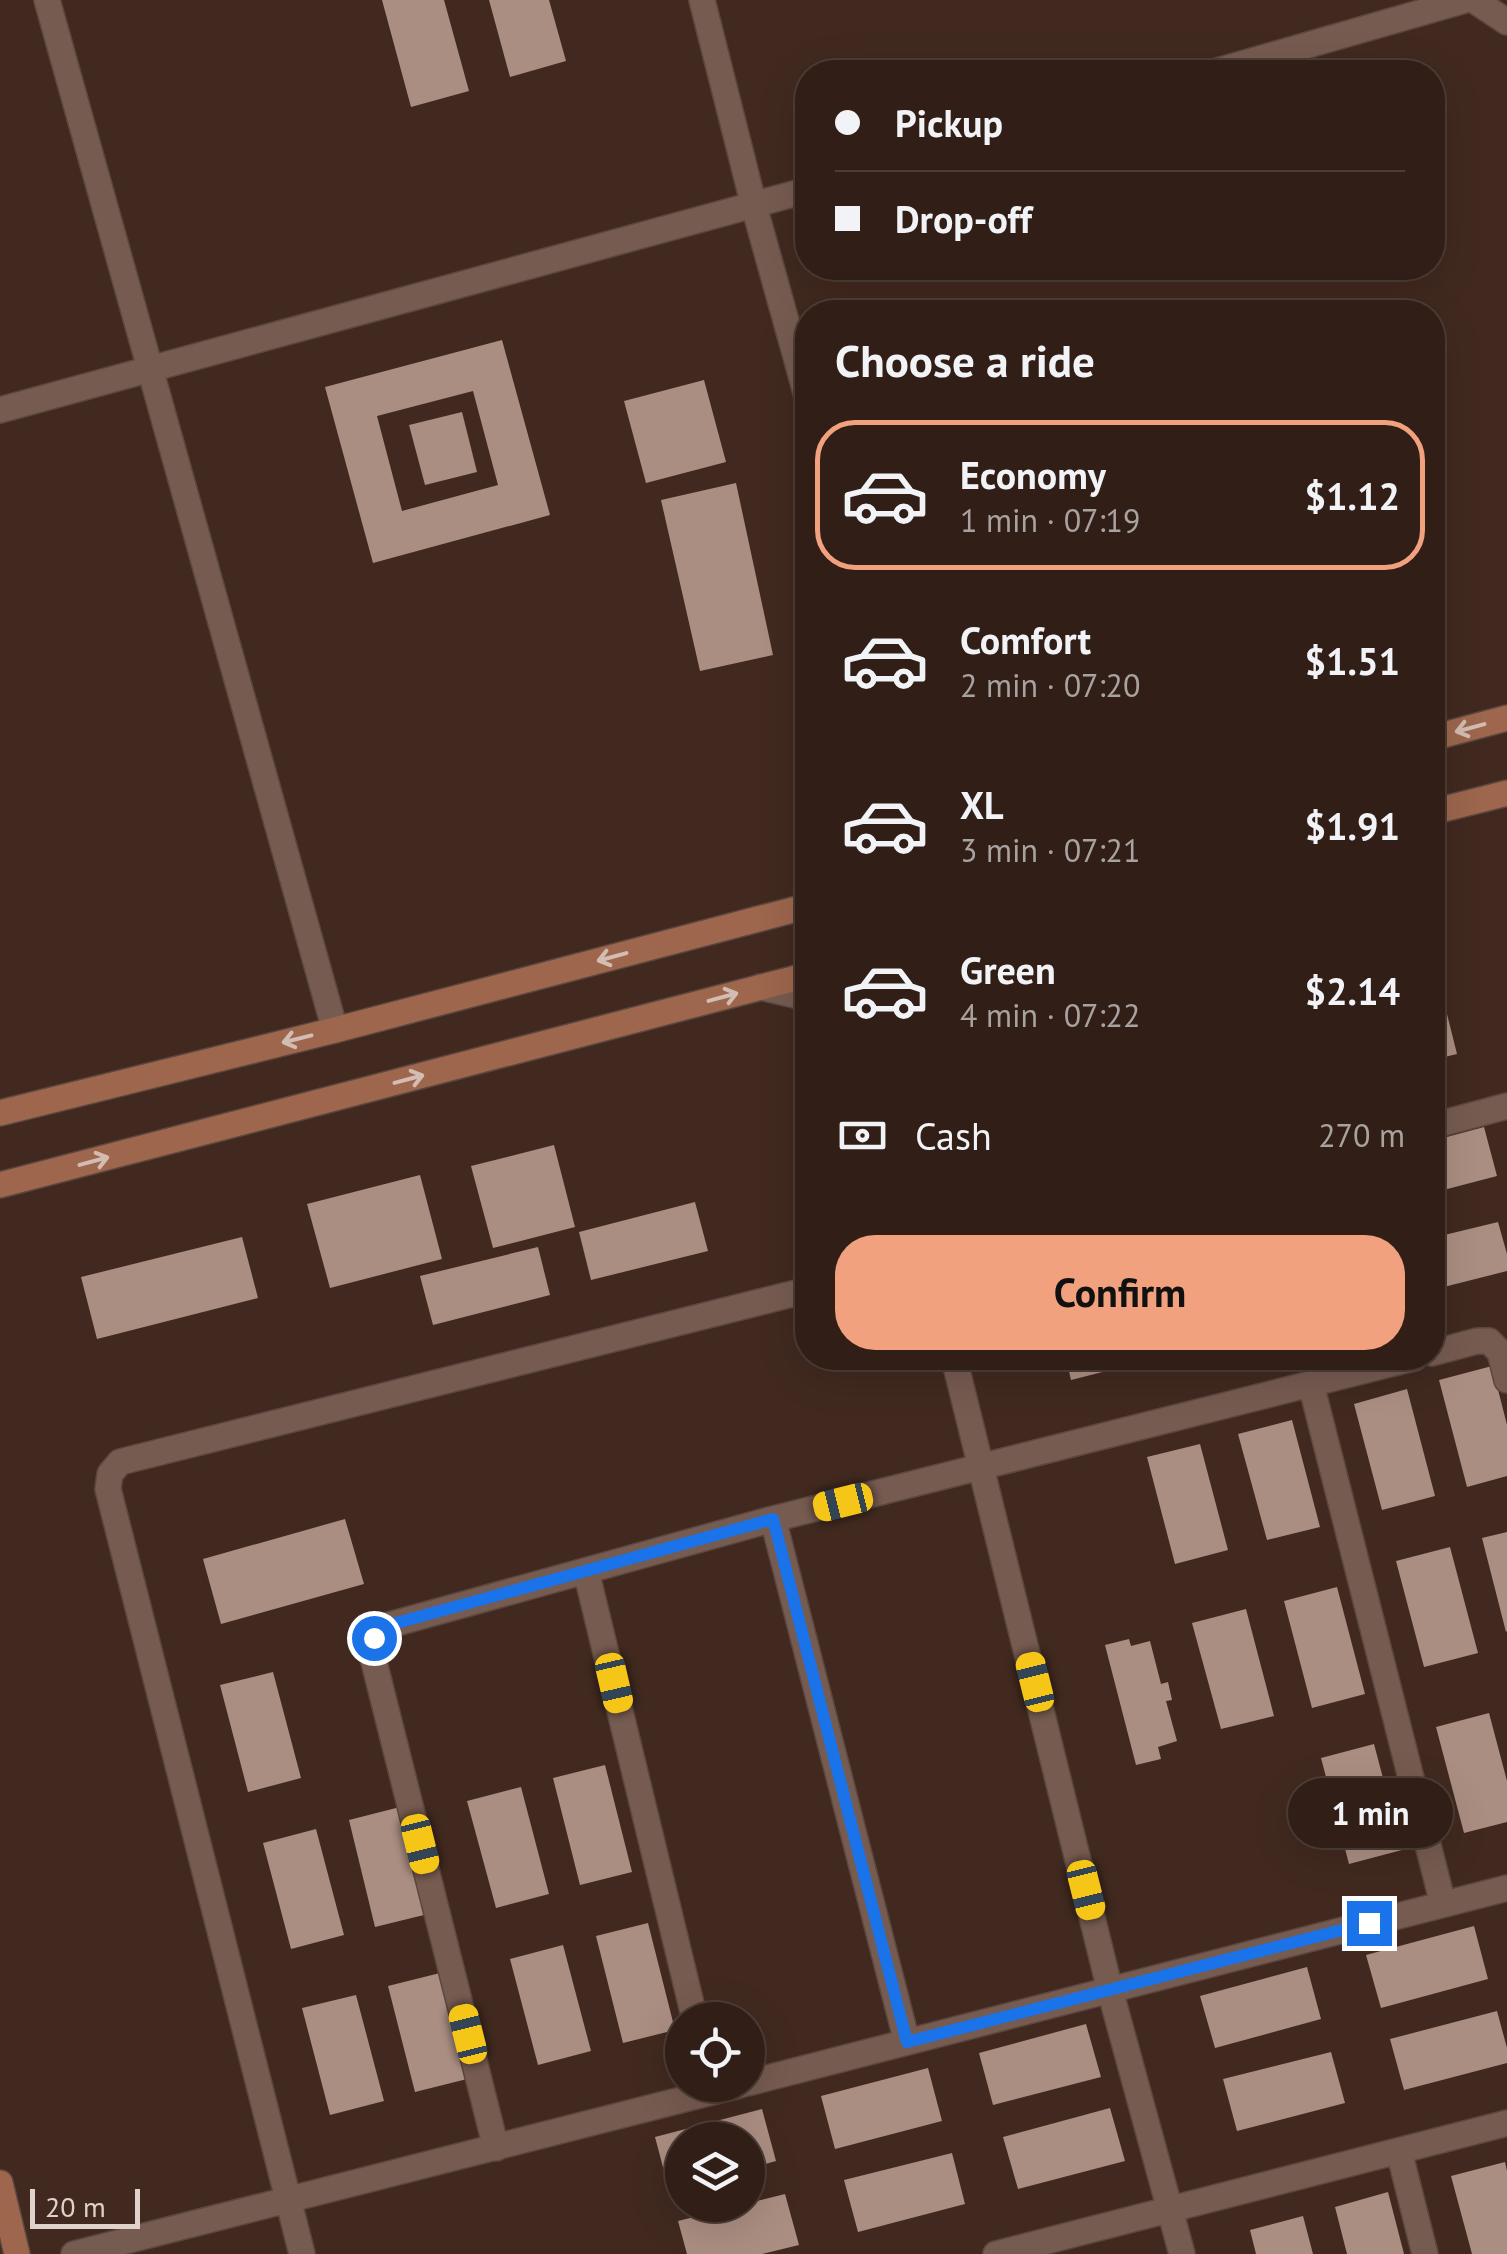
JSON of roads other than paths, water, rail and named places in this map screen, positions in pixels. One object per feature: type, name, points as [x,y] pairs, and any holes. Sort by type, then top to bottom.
[{"type":"street","points":[[47,0],[334,1030]]},
{"type":"street","points":[[702,0],[795,353]]},
{"type":"street","points":[[1256,60],[1465,0]]},
{"type":"street","points":[[1474,0],[1507,22]]},
{"type":"street","points":[[0,410],[795,194]]},
{"type":"street","points":[[1445,735],[1507,718]]},
{"type":"street","points":[[1445,809],[1507,793]]},
{"type":"street","points":[[0,1113],[795,909]]},
{"type":"street","points":[[0,1185],[795,978]]},
{"type":"street","points":[[760,987],[795,995]]},
{"type":"street","points":[[1445,1123],[1507,1106]]},
{"type":"street","points":[[302,2254],[108,1489],[110,1474],[120,1462],[795,1293]]},
{"type":"street","points":[[1445,1349],[1489,1341],[1500,1352],[1507,1380]]},
{"type":"street","points":[[957,1370],[1110,1990],[1182,2254]]},
{"type":"street","points":[[496,2148],[372,1654],[374,1638],[382,1627],[773,1519],[1366,1370]]},
{"type":"street","points":[[1311,1384],[1443,1904]]},
{"type":"street","points":[[773,1519],[907,2042]]},
{"type":"street","points":[[586,1570],[691,2002]]},
{"type":"street","points":[[765,2079],[1507,1888]]},
{"type":"street","points":[[74,2254],[496,2148],[665,2101]]},
{"type":"street","points":[[996,2254],[1507,2123]]},
{"type":"street","points":[[1399,2151],[1424,2254]]},
{"type":"street","points":[[0,2183],[17,2254]]}]
